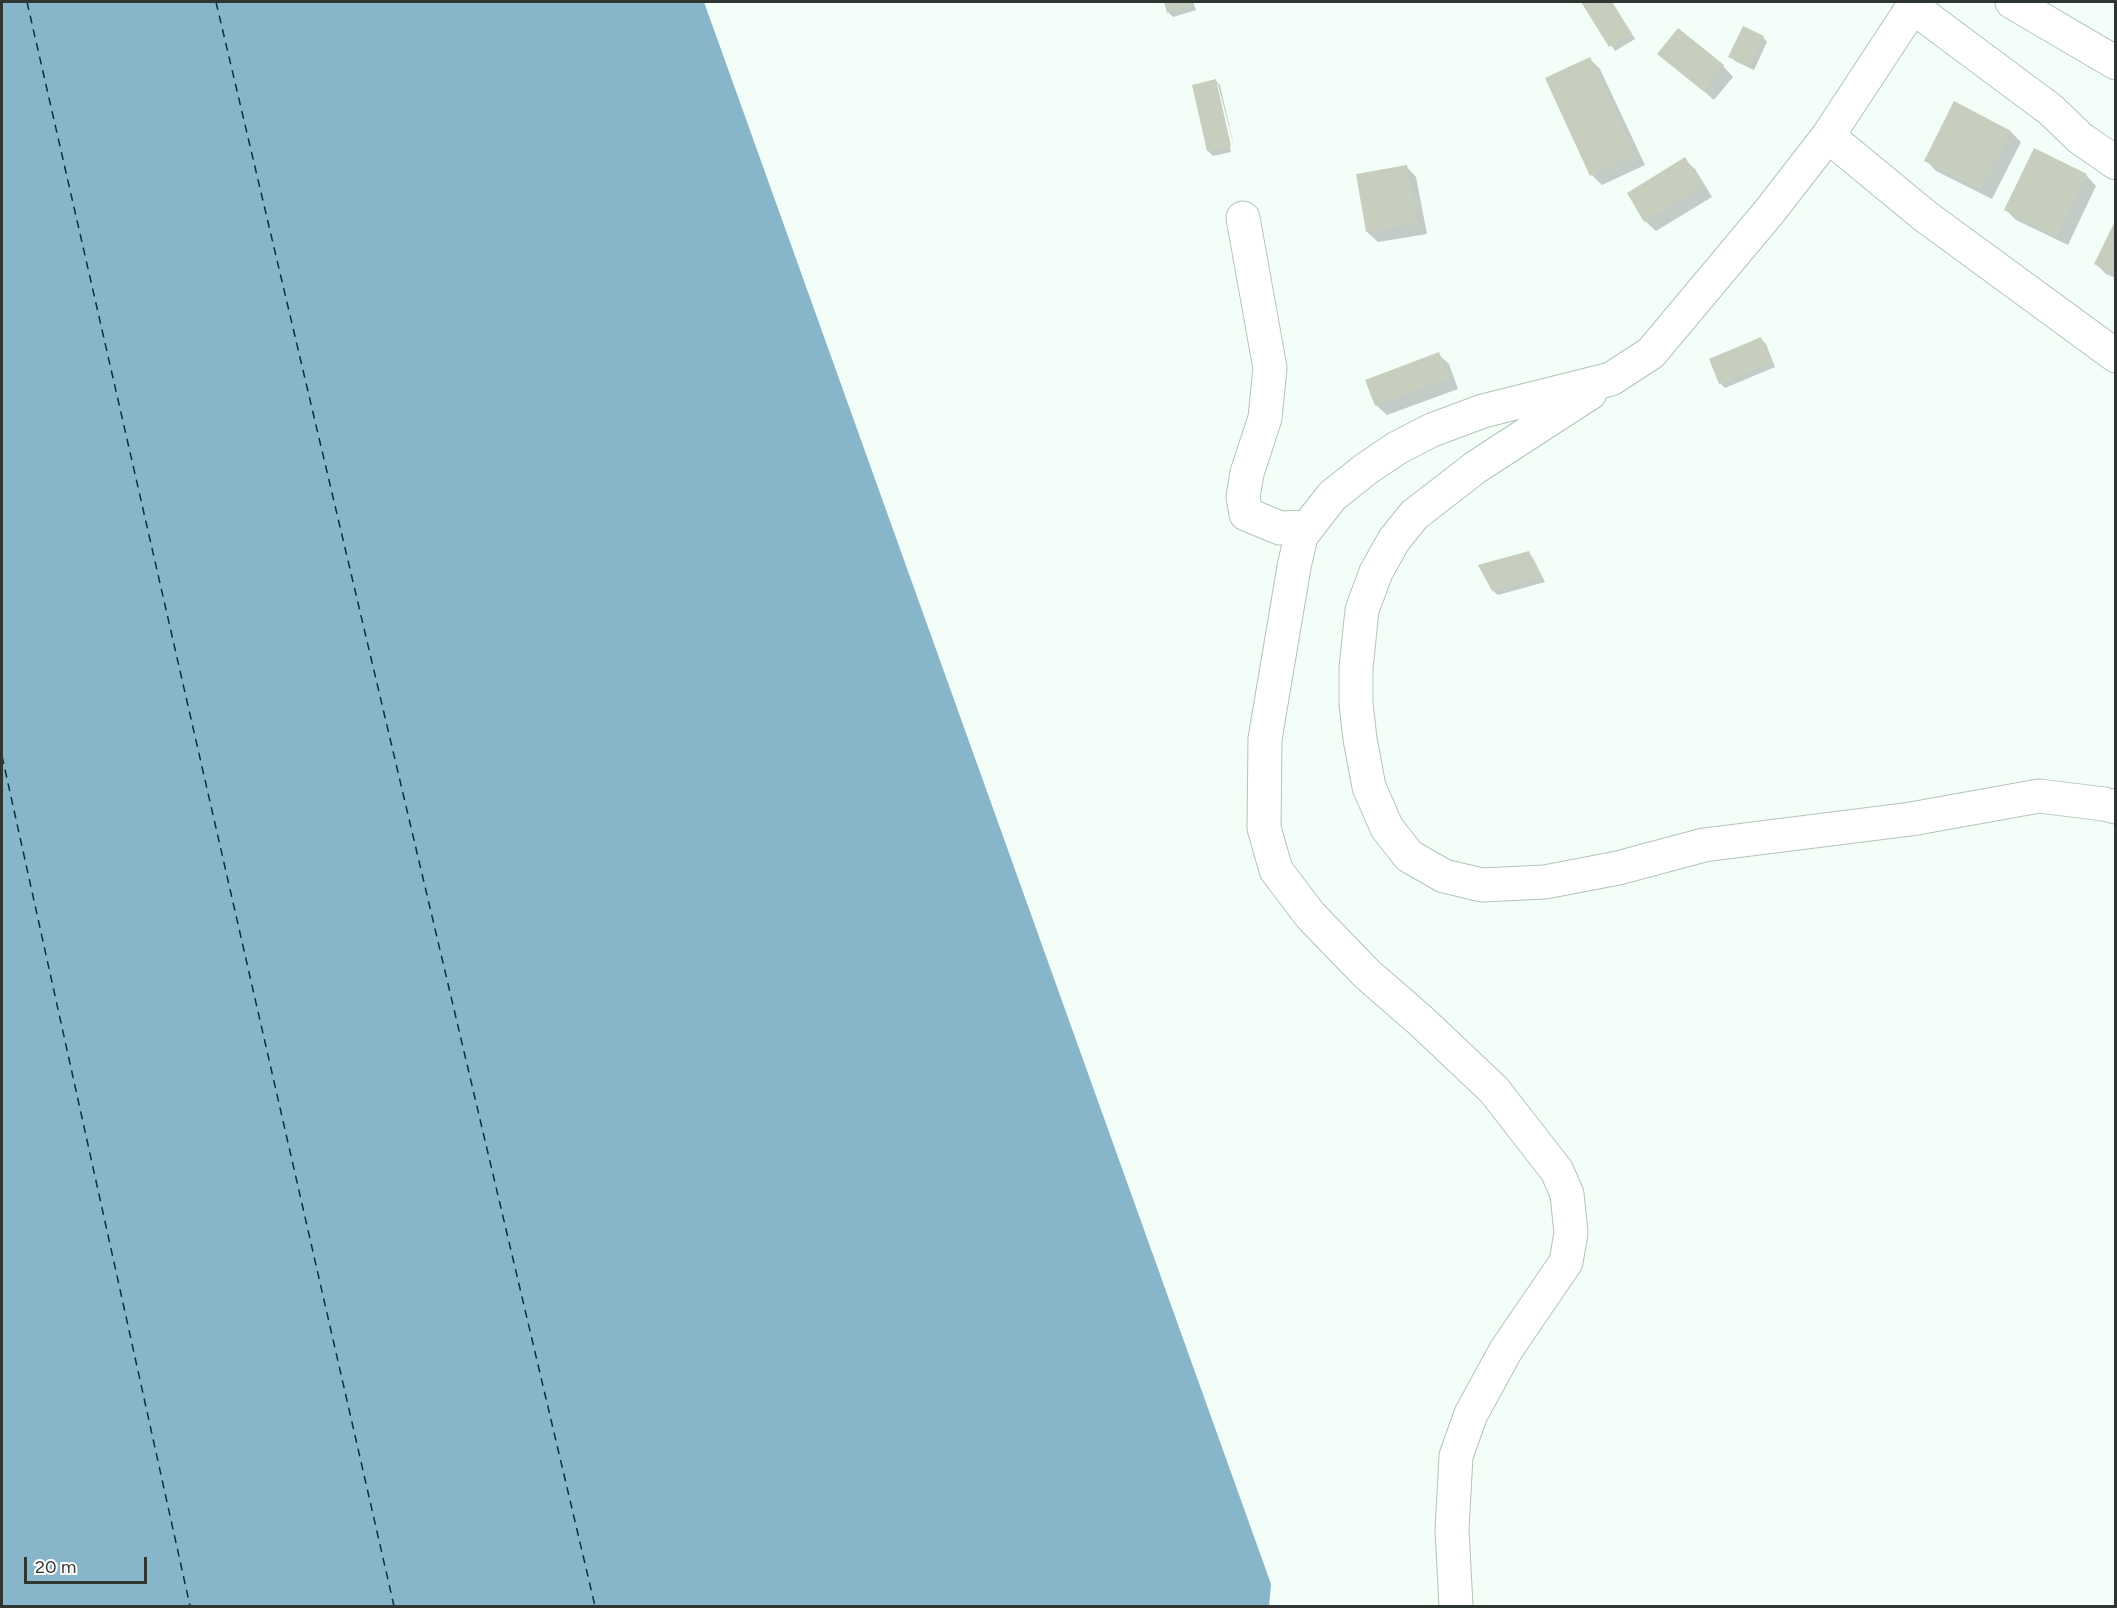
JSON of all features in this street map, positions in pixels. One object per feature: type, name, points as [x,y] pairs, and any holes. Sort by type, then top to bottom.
[{"type":"street","points":[[2012,2],[2115,63]]},
{"type":"street","points":[[2115,163],[2080,138],[2042,104],[1915,5],[1828,136],[1762,221],[1651,352],[1476,467],[1414,515],[1395,540],[1376,572],[1362,610],[1356,668],[1356,704],[1369,787],[1387,828],[1409,856],[1444,876],[1482,885],[1545,882],[1618,868],[1704,845],[1911,819],[2039,796],[2115,807]]},
{"type":"street","points":[[1828,136],[1925,216],[2115,356]]},
{"type":"street","points":[[1244,218],[1270,368],[1265,418],[1247,473],[1243,497],[1246,514],[1280,528],[1308,527]]},
{"type":"street","points":[[1456,1606],[1452,1530],[1456,1456],[1470,1414],[1501,1359],[1566,1262],[1571,1233],[1567,1194],[1557,1171],[1494,1090],[1367,974],[1310,915],[1276,870],[1264,828],[1265,739],[1301,536],[1332,496],[1397,448],[1432,430],[1483,411],[1611,379]]},
{"type":"water","points":[[2,2],[704,2],[1271,1584],[1269,1606],[2,1606]]},
{"type":"building","points":[[1164,2],[1191,2],[1192,5],[1167,13]]},
{"type":"building","points":[[1581,2],[1612,2],[1632,34],[1609,47]]},
{"type":"building","points":[[1743,26],[1764,36],[1749,66],[1728,57]]},
{"type":"building","points":[[1678,28],[1724,65],[1703,91],[1657,54]]},
{"type":"building","points":[[1590,57],[1635,155],[1590,176],[1545,78]]},
{"type":"building","points":[[1216,79],[1231,146],[1207,151],[1192,85]]},
{"type":"building","points":[[1954,101],[2011,131],[1981,189],[1924,161]]},
{"type":"building","points":[[2034,148],[2087,174],[2057,236],[2004,210]]},
{"type":"building","points":[[1685,157],[1703,186],[1644,222],[1627,193]]},
{"type":"building","points":[[1407,165],[1417,224],[1366,232],[1356,174]]},
{"type":"building","points":[[2116,219],[2116,274],[2094,264]]},
{"type":"building","points":[[1761,337],[1771,362],[1719,384],[1709,359]]},
{"type":"building","points":[[1439,352],[1448,378],[1375,406],[1365,380]]},
{"type":"building","points":[[1529,551],[1541,577],[1492,591],[1478,565]]},
{"type":"ferry route","points":[[27,2],[394,1606]]},
{"type":"ferry route","points":[[216,2],[595,1606]]},
{"type":"ferry route","points":[[2,756],[190,1606]]}]
